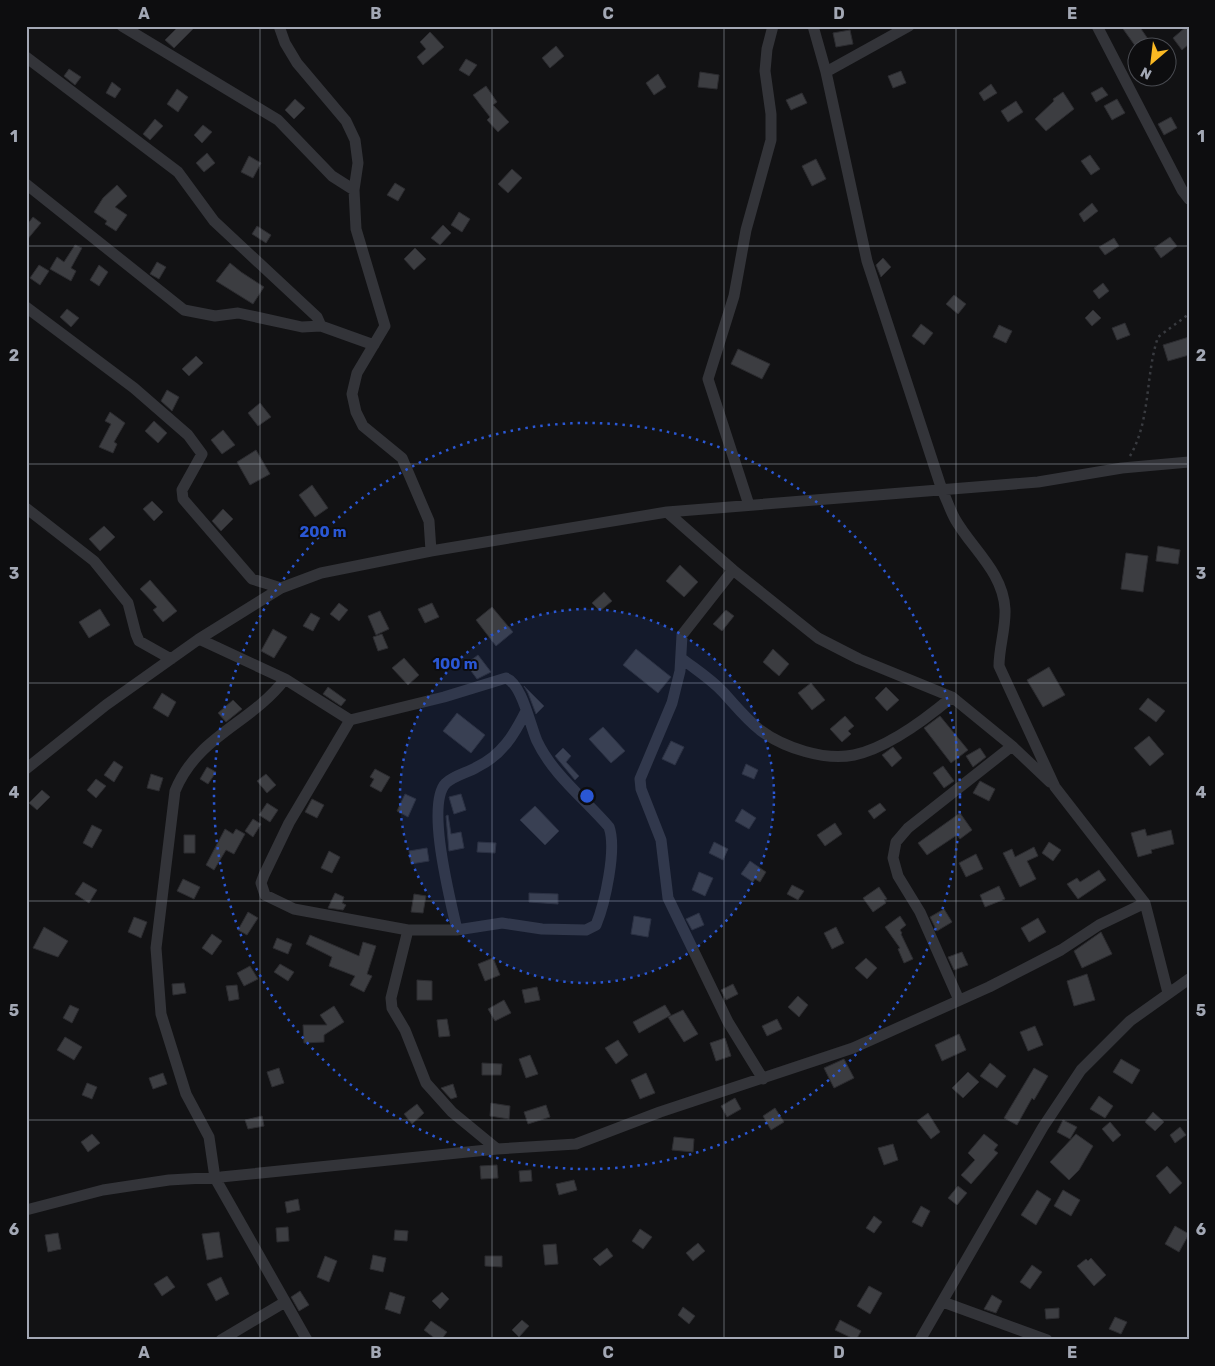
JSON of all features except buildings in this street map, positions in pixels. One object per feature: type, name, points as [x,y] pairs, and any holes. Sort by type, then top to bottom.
[{"type":"street","points":[[122,26],[278,120],[332,176],[354,190]]},
{"type":"street","points":[[279,26],[285,43],[297,63],[346,121],[355,140],[358,164],[354,190],[356,229],[385,326],[357,374],[352,394],[356,412],[363,426],[402,458],[428,521],[431,551]]},
{"type":"street","points":[[750,505],[708,379],[734,296],[746,230],[771,140],[771,114],[765,71],[766,49],[773,26]]},
{"type":"street","points":[[812,26],[826,72],[867,261],[942,490],[955,519],[992,570],[1001,590],[1005,609],[999,648],[1000,666],[1055,787]]},
{"type":"street","points":[[826,72],[908,26]]},
{"type":"street","points":[[1096,26],[1182,190],[1189,198]]},
{"type":"street","points":[[26,57],[178,172],[214,221],[318,317],[321,326]]},
{"type":"street","points":[[26,184],[184,310],[215,316],[238,313],[302,327],[321,326],[374,345]]},
{"type":"street","points":[[26,307],[134,388],[188,435],[202,454],[182,490],[183,498],[252,579],[281,588]]},
{"type":"street","points":[[26,769],[106,705],[199,639],[281,588],[321,573],[431,551],[667,512],[1038,482],[1122,468],[1189,462]]},
{"type":"street","points":[[26,508],[94,561],[128,603],[140,641],[171,659]]},
{"type":"street","points":[[667,512],[733,570],[818,638],[837,650],[952,697],[1012,746],[1055,787],[1145,903],[1168,993]]},
{"type":"street","points":[[733,570],[682,635],[680,671],[672,703],[640,779],[641,789],[661,840],[668,898],[728,1022],[763,1079]]},
{"type":"street","points":[[199,639],[285,679],[350,720]]},
{"type":"street","points":[[681,658],[722,691],[748,720],[762,732],[786,744],[830,756],[854,755],[874,747],[921,723],[952,697]]},
{"type":"street","points":[[506,678],[516,685],[538,743],[554,767],[609,827],[613,837],[610,862],[596,925],[586,930],[542,929],[502,924],[457,930],[408,930],[294,909],[280,904],[265,894],[262,890],[264,875],[289,823],[350,720],[444,697],[506,678]]},
{"type":"street","points":[[285,679],[271,696],[202,748],[180,778],[175,792],[156,948],[160,1014],[186,1094],[209,1137],[215,1178],[307,1340]]},
{"type":"street","points":[[457,930],[438,833],[441,792],[452,779],[476,768],[501,752],[526,711]]},
{"type":"street","points":[[960,1000],[920,912],[898,876],[893,858],[894,850],[896,842],[908,828],[1012,746]]},
{"type":"street","points":[[26,1210],[103,1190],[169,1180],[215,1178],[497,1149],[576,1144],[660,1112],[853,1048],[960,1000],[1061,950],[1099,925],[1145,903]]},
{"type":"street","points":[[408,930],[391,998],[392,1008],[405,1030],[426,1083],[452,1112],[497,1149]]},
{"type":"street","points":[[920,1340],[1043,1127],[1081,1070],[1130,1021],[1189,979]]},
{"type":"street","points":[[221,1340],[285,1302]]},
{"type":"street","points":[[943,1302],[1048,1340]]},
{"type":"path","points":[[1122,468],[1138,442],[1158,337],[1189,314]]}]
